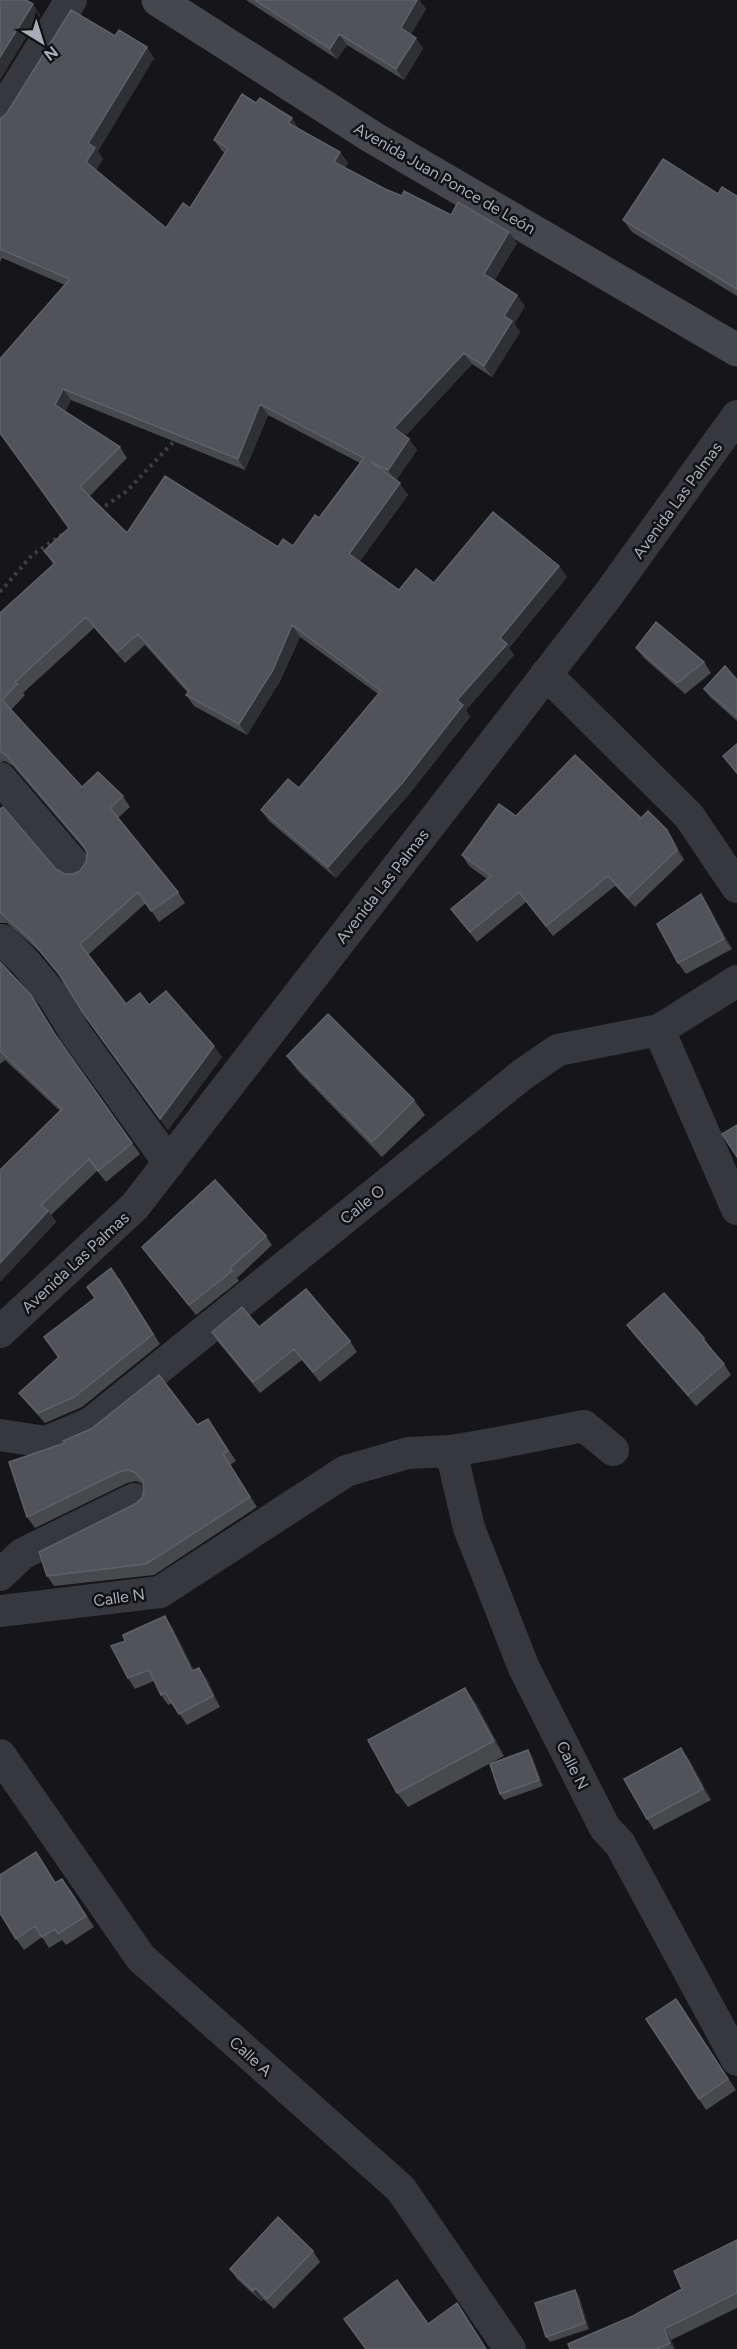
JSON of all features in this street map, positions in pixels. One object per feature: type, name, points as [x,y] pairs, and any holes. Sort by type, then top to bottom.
[{"type":"main road","name":"Avenida Juan Ponce de León","points":[[158,0],[372,137],[737,350]]},
{"type":"street","points":[[0,114],[71,0]]},
{"type":"street","name":"Avenida Las Palmas","points":[[0,1332],[135,1206],[608,595],[737,416]]},
{"type":"street","points":[[546,674],[689,816],[737,887]]},
{"type":"street","points":[[0,778],[77,868]]},
{"type":"street","points":[[2,940],[25,962],[53,996],[76,1034],[169,1163]]},
{"type":"street","name":"Calle O","points":[[0,1435],[46,1442],[91,1423],[523,1074],[558,1050],[659,1029],[737,981]]},
{"type":"street","points":[[659,1029],[737,1209]]},
{"type":"street","name":"Calle N","points":[[0,1611],[160,1592],[346,1471],[408,1453],[452,1450],[584,1426],[614,1450]]},
{"type":"street","name":"Calle N","points":[[452,1450],[469,1528],[524,1668],[605,1828],[620,1844],[737,2060]]},
{"type":"street","points":[[0,1575],[22,1554],[134,1499]]},
{"type":"street","name":"Calle A","points":[[0,1755],[141,1958],[401,2189],[510,2349]]},
{"type":"path","points":[[89,516],[127,491],[184,430]]},
{"type":"path","points":[[0,592],[32,555],[70,529]]},
{"type":"building","points":[[0,0],[26,0],[33,4],[0,57]]},
{"type":"building","points":[[255,0],[417,0],[401,28],[416,38],[396,69],[339,34],[330,49]]},
{"type":"building","points":[[71,10],[115,36],[119,30],[147,47],[88,143],[95,148],[86,162],[166,228],[183,203],[190,208],[228,148],[214,140],[242,94],[256,103],[260,98],[292,118],[288,123],[340,152],[334,162],[385,189],[402,196],[404,191],[451,215],[458,202],[509,232],[484,274],[517,295],[504,316],[512,321],[484,366],[464,353],[394,428],[409,439],[388,470],[371,462],[400,483],[349,554],[399,590],[416,569],[434,583],[493,512],[559,566],[500,638],[507,644],[457,700],[463,705],[403,782],[328,867],[261,810],[288,779],[299,788],[381,691],[292,625],[273,670],[239,724],[186,695],[189,691],[138,634],[117,652],[86,617],[15,682],[17,684],[2,700],[82,787],[98,772],[123,796],[110,808],[178,892],[151,911],[138,892],[80,944],[126,1004],[140,993],[149,1005],[166,991],[214,1046],[160,1119],[83,1013],[59,974],[31,940],[0,912],[0,809],[3,807],[56,869],[64,874],[80,871],[86,862],[87,853],[83,845],[6,755],[0,751],[0,613],[55,563],[44,551],[69,528],[0,433],[0,359],[70,279],[0,249],[0,119],[7,113]],"holes":[[[63,389],[238,459],[260,404],[364,458],[319,518],[315,515],[293,546],[283,539],[278,547],[165,476],[127,533],[80,487],[120,447],[55,405]]]},
{"type":"building","points":[[663,159],[718,194],[722,187],[737,196],[737,289],[623,220]]},
{"type":"building","points":[[656,622],[704,662],[677,683],[636,648]]},
{"type":"building","points":[[725,666],[737,680],[737,717],[704,689]]},
{"type":"building","points":[[737,744],[737,773],[723,756]]},
{"type":"building","points":[[575,755],[641,818],[648,811],[667,830],[677,850],[628,897],[608,876],[546,926],[519,892],[470,932],[451,909],[491,876],[462,855],[499,804],[516,816]]},
{"type":"building","points":[[701,894],[724,939],[678,963],[657,924]]},
{"type":"building","points":[[0,962],[31,995],[54,1033],[132,1143],[98,1171],[89,1159],[41,1205],[48,1211],[0,1263],[0,1170],[62,1109],[0,1051]]},
{"type":"building","points":[[328,1014],[414,1100],[372,1142],[287,1056]]},
{"type":"building","points":[[737,1125],[737,1157],[722,1134]]},
{"type":"building","points":[[215,1180],[266,1236],[230,1268],[232,1271],[189,1305],[142,1247]]},
{"type":"building","points":[[111,1268],[153,1334],[74,1397],[38,1413],[19,1393],[59,1357],[44,1337],[95,1298],[87,1287]]},
{"type":"building","points":[[306,1289],[350,1341],[313,1372],[294,1349],[253,1382],[212,1332],[242,1307],[259,1327]]},
{"type":"building","points":[[664,1293],[724,1364],[688,1395],[627,1325]]},
{"type":"building","points":[[159,1375],[197,1425],[208,1419],[228,1451],[223,1454],[250,1497],[146,1564],[47,1576],[39,1552],[135,1504],[142,1498],[143,1481],[136,1473],[128,1470],[119,1472],[27,1517],[9,1462],[65,1443],[63,1441],[91,1429]]},
{"type":"building","points":[[165,1616],[192,1671],[199,1668],[213,1696],[179,1714],[165,1692],[161,1695],[149,1670],[128,1678],[111,1646],[125,1641],[123,1635]]},
{"type":"building","points":[[465,1688],[494,1741],[397,1793],[368,1740]]},
{"type":"building","points":[[681,1748],[703,1789],[647,1819],[624,1779]]},
{"type":"building","points":[[528,1750],[539,1780],[500,1794],[490,1764]]},
{"type":"building","points":[[36,1852],[55,1883],[62,1879],[86,1916],[58,1934],[55,1929],[42,1937],[35,1926],[16,1939],[0,1913],[0,1875]]},
{"type":"building","points":[[676,1999],[728,2079],[699,2099],[646,2019]]},
{"type":"building","points":[[278,2217],[313,2251],[267,2299],[255,2288],[253,2291],[230,2269]]},
{"type":"building","points":[[737,2240],[737,2293],[664,2329],[670,2343],[657,2349],[570,2349],[568,2344],[633,2316],[682,2289],[674,2271]]},
{"type":"building","points":[[397,2280],[428,2324],[457,2303],[486,2349],[366,2349],[344,2319]]},
{"type":"building","points":[[575,2290],[585,2323],[546,2337],[535,2303]]}]
